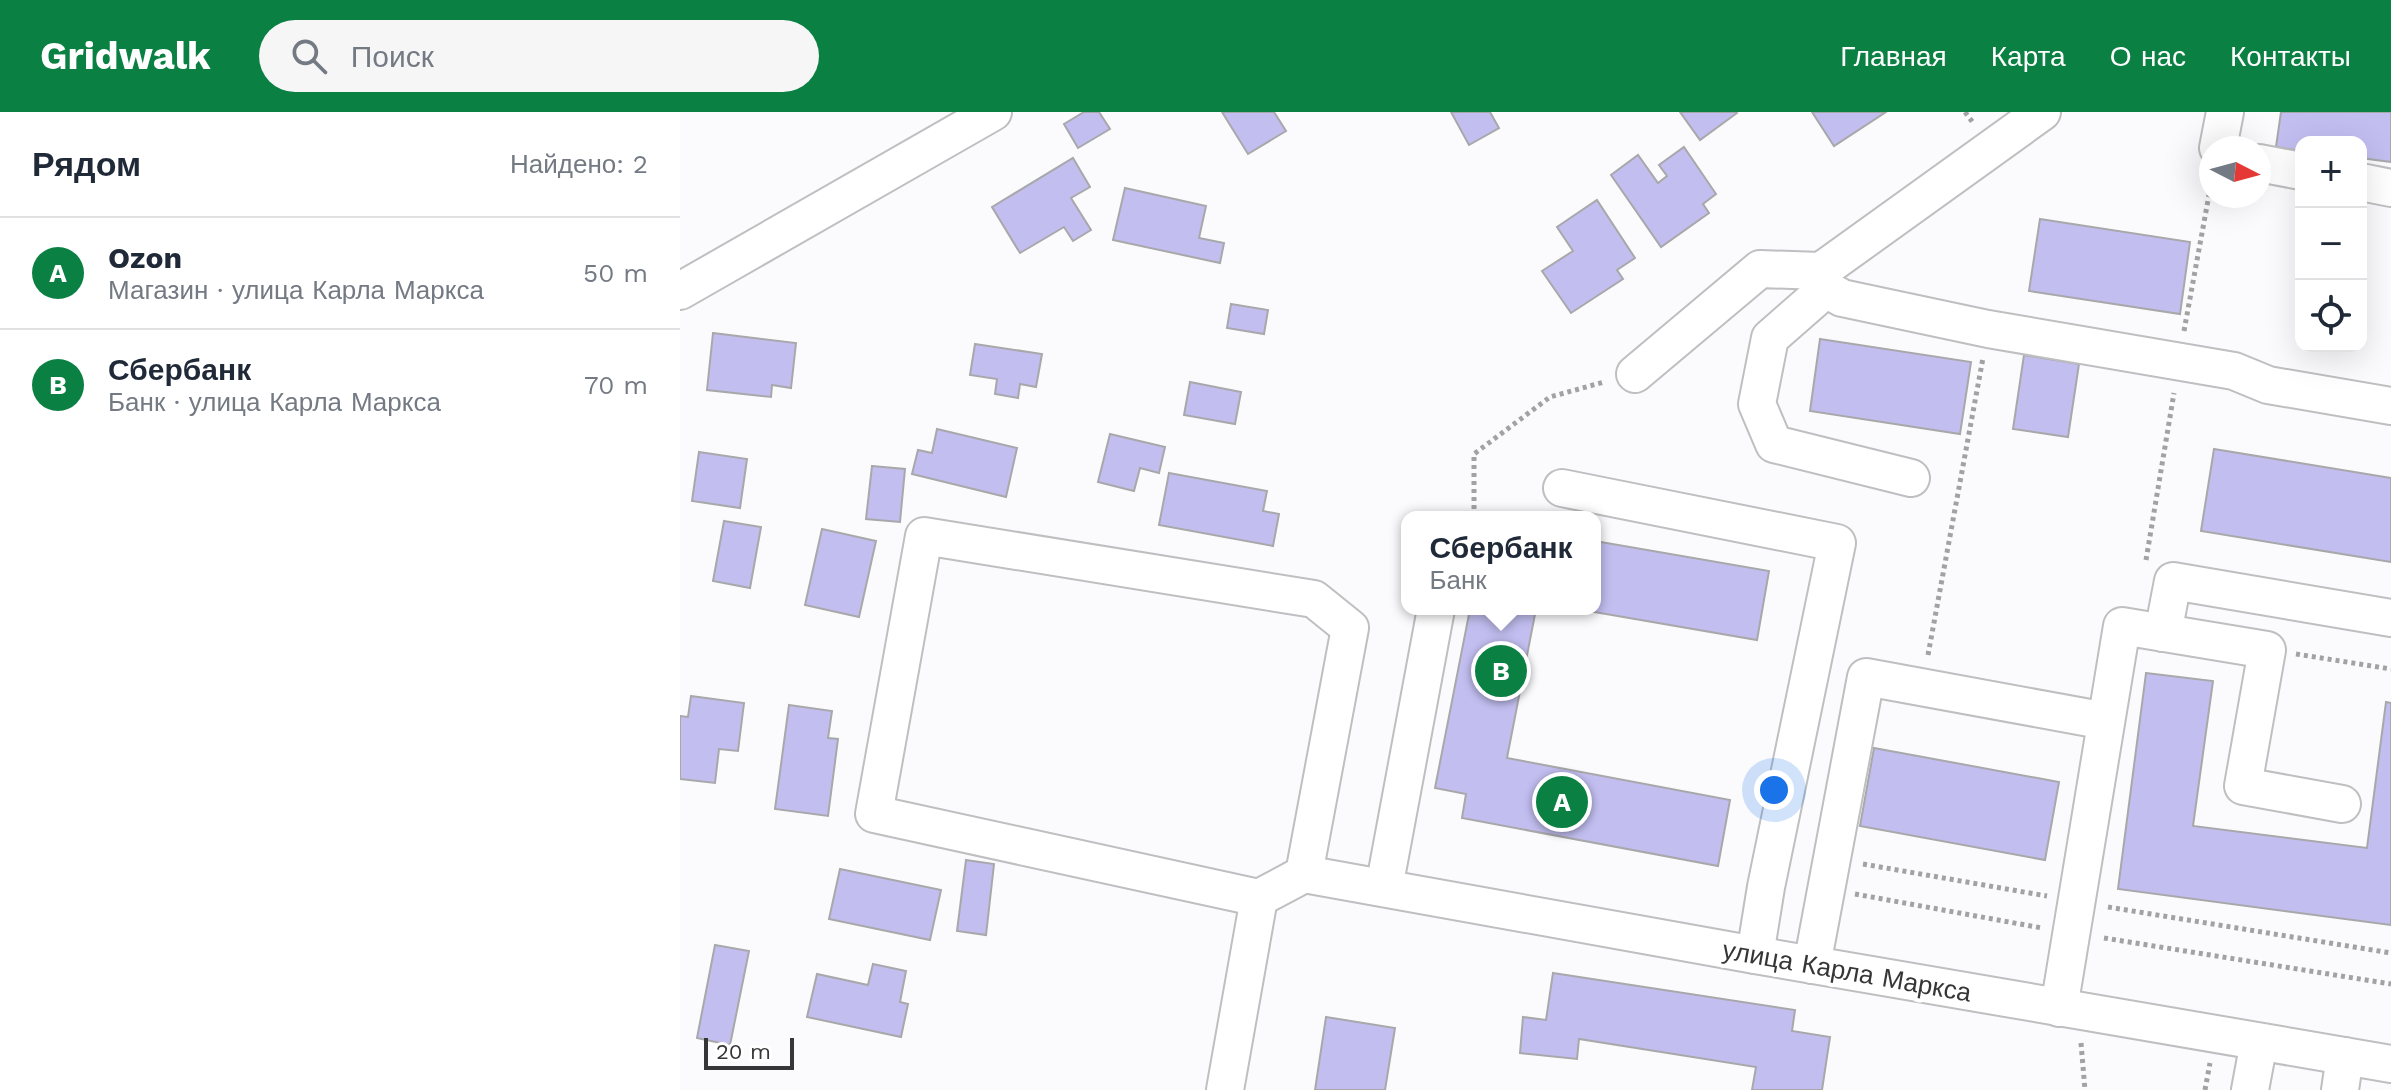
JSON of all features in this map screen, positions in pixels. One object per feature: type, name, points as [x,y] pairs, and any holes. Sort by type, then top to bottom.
[{"type":"street","points":[[680,291],[993,112]]},
{"type":"street","points":[[1911,478],[1774,444],[1757,404],[1770,338],[1823,280],[2042,112]]},
{"type":"street","points":[[2220,136],[2225,112]]},
{"type":"street","points":[[2271,165],[2295,170]]},
{"type":"street","points":[[2367,183],[2391,188]]},
{"type":"street","points":[[1635,374],[1760,269],[1823,280],[1842,298],[1988,329],[2234,371],[2268,385],[2391,406]]},
{"type":"street","points":[[1562,488],[1837,543],[1766,887],[1755,955]]},
{"type":"street","points":[[924,536],[1314,599],[1350,628],[1304,874],[1259,898],[874,814],[924,536]]},
{"type":"street","points":[[2163,633],[2173,581],[2391,618]]},
{"type":"street","points":[[1384,888],[1435,615]]},
{"type":"street","points":[[2059,1008],[2122,626],[2267,650],[2243,786],[2342,804]]},
{"type":"street","points":[[1812,965],[1866,677],[2106,721]]},
{"type":"street","name":"улица Карла Маркса","points":[[1304,874],[2259,1042],[2342,1073],[2391,1064]]},
{"type":"street","points":[[1225,1090],[1259,898]]},
{"type":"street","points":[[2250,1090],[2259,1042]]},
{"type":"path","points":[[2146,566],[2207,208]]},
{"type":"path","points":[[1922,688],[1988,329]]},
{"type":"path","points":[[1474,511],[1474,454],[1550,397],[1635,374]]},
{"type":"path","points":[[2267,650],[2391,669]]},
{"type":"path","points":[[1826,889],[2072,933],[2391,984]]},
{"type":"path","points":[[2081,1042],[2085,1090]]},
{"type":"path","points":[[2205,1090],[2210,1062]]},
{"type":"building","points":[[1084,112],[1099,112],[1110,129],[1078,148],[1064,124]]},
{"type":"building","points":[[1222,112],[1274,112],[1286,131],[1248,154]]},
{"type":"building","points":[[1451,112],[1490,112],[1499,128],[1469,145]]},
{"type":"building","points":[[1680,112],[1736,112],[1737,113],[1700,140]]},
{"type":"building","points":[[1812,112],[1886,112],[1834,146]]},
{"type":"building","points":[[2281,112],[2391,112],[2391,162],[2367,159],[2367,136],[2295,136],[2295,150],[2276,147]]},
{"type":"building","points":[[1684,147],[1716,194],[1703,204],[1709,213],[1661,247],[1611,175],[1638,155],[1658,183],[1667,176],[1659,165]]},
{"type":"building","points":[[1073,158],[1090,187],[1071,198],[1091,230],[1073,241],[1064,227],[1020,253],[992,207]]},
{"type":"building","points":[[1125,188],[1206,206],[1199,238],[1224,243],[1220,263],[1113,240]]},
{"type":"building","points":[[1597,200],[1635,258],[1617,270],[1623,279],[1571,313],[1542,271],[1573,251],[1557,227]]},
{"type":"building","points":[[2040,219],[2190,242],[2180,314],[2029,291]]},
{"type":"building","points":[[1231,304],[1268,310],[1264,334],[1227,328]]},
{"type":"building","points":[[713,333],[796,343],[791,388],[772,385],[771,397],[707,390]]},
{"type":"building","points":[[1820,339],[1971,362],[1960,434],[1810,411]]},
{"type":"building","points":[[975,344],[1042,354],[1036,387],[1020,384],[1018,398],[995,394],[997,379],[970,375]]},
{"type":"building","points":[[2024,355],[2079,364],[2068,437],[2013,429]]},
{"type":"building","points":[[1190,382],[1241,392],[1235,424],[1184,415]]},
{"type":"building","points":[[937,429],[1017,448],[1006,497],[912,474],[918,450],[932,453]]},
{"type":"building","points":[[1110,434],[1165,447],[1159,473],[1140,468],[1134,491],[1098,482]]},
{"type":"building","points":[[2214,449],[2391,478],[2391,562],[2201,531]]},
{"type":"building","points":[[699,452],[747,459],[740,508],[692,501]]},
{"type":"building","points":[[872,466],[905,469],[900,522],[866,519]]},
{"type":"building","points":[[1169,473],[1267,491],[1263,511],[1279,514],[1273,546],[1159,525]]},
{"type":"building","points":[[724,521],[761,527],[750,588],[713,581]]},
{"type":"building","points":[[822,529],[876,541],[859,617],[805,605]]},
{"type":"building","points":[[1601,542],[1769,571],[1757,640],[1601,613]]},
{"type":"building","points":[[1469,615],[1535,615],[1507,758],[1730,800],[1718,866],[1462,818],[1466,794],[1435,788]]},
{"type":"building","points":[[2146,673],[2213,681],[2193,826],[2367,848],[2386,702],[2391,703],[2391,925],[2118,889]]},
{"type":"building","points":[[691,696],[744,703],[738,751],[719,749],[715,783],[680,779],[680,716],[688,717]]},
{"type":"building","points":[[789,705],[832,711],[828,738],[838,739],[828,816],[775,809]]},
{"type":"building","points":[[1874,748],[2059,782],[2045,860],[1860,826]]},
{"type":"building","points":[[966,860],[994,864],[986,935],[957,931]]},
{"type":"building","points":[[840,869],[941,890],[930,940],[829,919]]},
{"type":"building","points":[[715,945],[749,951],[730,1045],[697,1038]]},
{"type":"building","points":[[873,964],[906,971],[900,1002],[908,1004],[901,1037],[807,1017],[817,974],[868,985]]},
{"type":"building","points":[[1553,973],[1795,1010],[1792,1031],[1830,1037],[1822,1090],[1752,1090],[1756,1067],[1579,1039],[1577,1059],[1520,1053],[1523,1017],[1546,1020]]},
{"type":"building","points":[[1326,1017],[1395,1028],[1385,1090],[1315,1090]]},
{"type":"place","name":"Сбербанк","points":[[1501,671]]},
{"type":"place","name":"Ozon","points":[[1562,802]]}]
